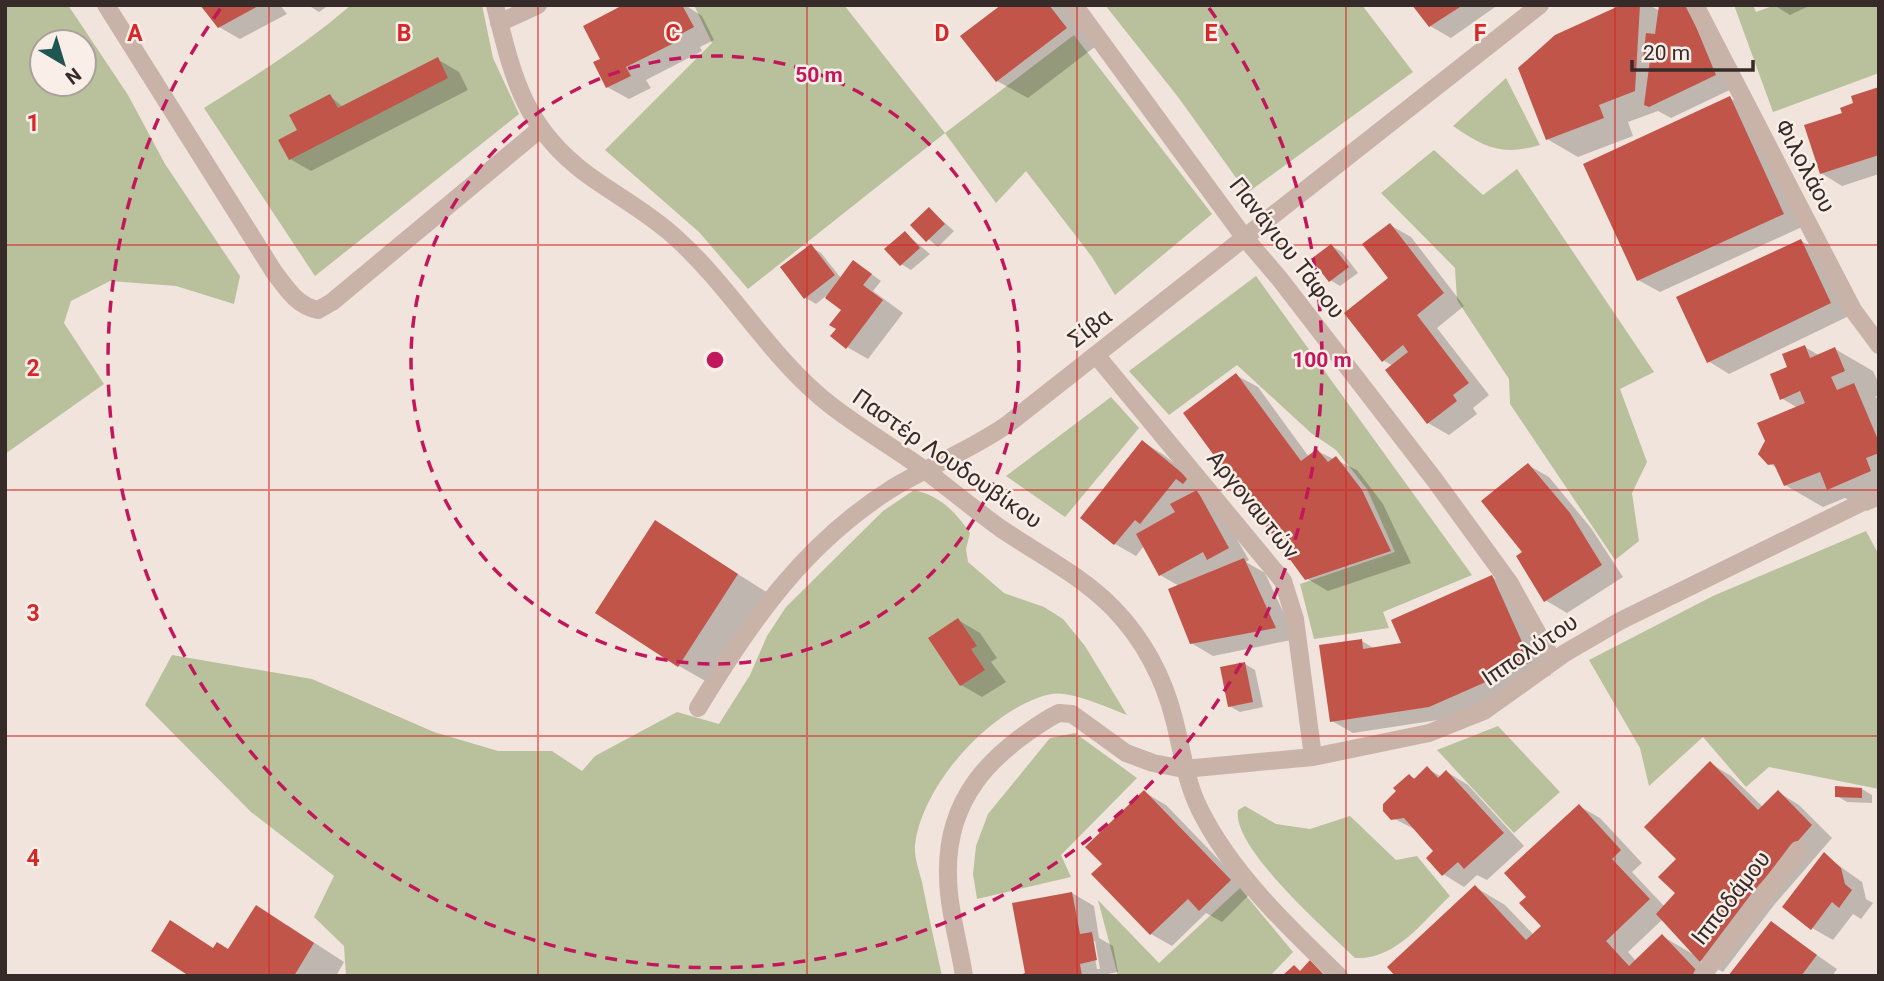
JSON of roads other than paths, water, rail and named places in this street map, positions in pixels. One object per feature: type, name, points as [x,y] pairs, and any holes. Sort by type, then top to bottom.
[{"type":"street","points":[[106,5],[267,262],[291,295],[306,308],[318,310],[332,302],[541,129]]},
{"type":"street","points":[[497,14],[538,5]]},
{"type":"street","name":"Πανάγιου Τάφου","points":[[1074,5],[1244,237],[1279,278],[1434,479],[1508,582],[1553,661]]},
{"type":"street","name":"Σίβα","points":[[698,709],[752,622],[804,560],[864,508],[891,489],[927,472],[1008,425],[1540,5]]},
{"type":"street","name":"Φιλολάου","points":[[1695,5],[1841,286],[1879,345]]},
{"type":"street","name":"Παστέρ Λουδουβίκου","points":[[497,14],[522,99],[541,129],[586,173],[667,229],[696,256],[776,353],[814,392],[927,472],[1000,528],[1080,579],[1120,616],[1139,639],[1169,700],[1184,769],[1200,809],[1235,862],[1271,906],[1339,976]]},
{"type":"street","name":"Αργοναυτών","points":[[1096,355],[1283,581],[1294,619],[1313,757]]},
{"type":"street","name":"Ιππολύτου","points":[[964,976],[948,877],[950,847],[961,802],[975,780],[1041,723],[1065,713],[1080,719],[1116,748],[1135,757],[1184,769],[1313,757],[1404,740],[1451,726],[1492,706],[1553,661],[1643,609],[1879,494]]},
{"type":"street","name":"Ιπποδάμου","points":[[1702,976],[1798,850]]}]
